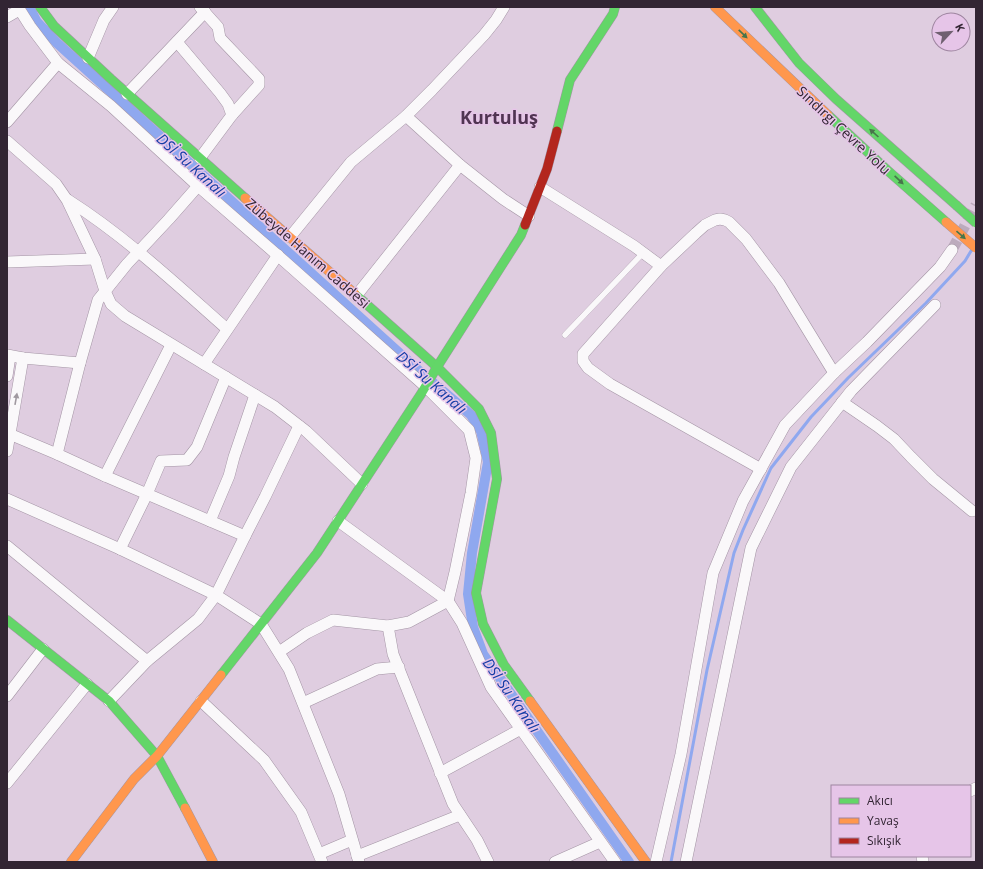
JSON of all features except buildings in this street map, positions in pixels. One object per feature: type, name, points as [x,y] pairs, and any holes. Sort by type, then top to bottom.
[{"type":"street","name":"Zübeyde Hanım Caddesi","points":[[40,7],[54,26],[127,94],[437,367],[479,409],[491,432],[497,479],[476,593],[483,624],[504,665],[646,862]]},
{"type":"street","points":[[88,58],[104,20],[113,7]]},
{"type":"street","points":[[290,238],[352,162],[406,116],[484,35],[504,7]]},
{"type":"street","points":[[71,862],[134,779],[157,756],[317,553],[426,387],[437,367],[521,235],[547,169],[570,80],[614,10],[621,7]]},
{"type":"street","name":"Sındırgı Çevre Yolu","points":[[715,7],[786,76],[912,193],[976,248]]},
{"type":"street","name":"Sındırgı Çevre Yolu","points":[[755,7],[799,63],[976,223]]},
{"type":"street","points":[[7,17],[19,8],[30,26],[58,63],[111,106],[198,186],[426,387],[469,430],[476,458],[471,493],[448,601],[410,622],[388,626],[333,620],[307,633],[279,652]]},
{"type":"street","points":[[127,94],[177,42],[203,10],[218,27],[220,38],[259,79],[259,85],[232,115],[200,158]]},
{"type":"street","points":[[177,42],[220,93],[228,104],[232,115]]},
{"type":"street","points":[[7,122],[58,63]]},
{"type":"street","points":[[406,116],[460,165],[503,199],[528,216]]},
{"type":"street","points":[[7,141],[56,184],[67,200],[95,259],[105,291],[111,304],[125,316],[171,345],[275,407],[299,426],[362,484]]},
{"type":"street","points":[[356,296],[460,165]]},
{"type":"street","points":[[57,454],[98,300],[127,264],[198,186]]},
{"type":"street","points":[[540,187],[634,246],[660,266]]},
{"type":"street","points":[[67,200],[90,214],[139,251],[227,330]]},
{"type":"street","points":[[761,469],[610,384],[585,365],[583,354],[660,266],[705,225],[720,219],[729,222],[746,239],[779,282],[834,373]]},
{"type":"street","points":[[656,862],[681,754],[713,574],[743,501],[786,424],[834,373],[867,342],[940,267],[952,250]]},
{"type":"street","points":[[204,364],[278,255]]},
{"type":"street","points":[[7,262],[95,259]]},
{"type":"street","points":[[686,862],[751,548],[791,467],[851,391],[935,305]]},
{"type":"street","points":[[105,476],[171,345]]},
{"type":"street","points":[[7,376],[8,356],[80,363]]},
{"type":"street","points":[[7,451],[8,434],[23,358]]},
{"type":"street","points":[[120,549],[147,494],[161,461],[187,460],[197,447],[226,377]]},
{"type":"street","points":[[210,521],[229,476],[255,395]]},
{"type":"street","points":[[842,402],[894,439],[933,479],[972,511]]},
{"type":"street","points":[[109,701],[147,662],[198,619],[216,595],[265,498],[299,426]]},
{"type":"street","points":[[8,434],[245,536]]},
{"type":"street","points":[[7,499],[120,549],[216,595],[261,624],[289,669],[339,794],[358,859],[460,815]]},
{"type":"street","points":[[338,521],[448,601],[462,623],[491,687],[615,862]]},
{"type":"street","points":[[7,546],[147,662]]},
{"type":"street","points":[[7,620],[109,701],[157,756],[213,862]]},
{"type":"street","points":[[388,626],[393,654],[453,804],[477,840],[488,862]]},
{"type":"street","points":[[7,696],[43,649]]},
{"type":"street","points":[[302,703],[377,669],[399,667]]},
{"type":"street","points":[[7,783],[87,684]]},
{"type":"street","points":[[201,701],[264,760],[301,812],[320,858],[352,840]]},
{"type":"street","points":[[440,773],[521,729]]},
{"type":"street","points":[[555,862],[600,842]]},
{"type":"lane","points":[[566,335],[643,253]]},
{"type":"waterway","name":"DSİ Su Kanalı","points":[[29,7],[37,22],[57,43],[417,369],[471,415],[481,431],[488,462],[472,553],[468,594],[473,627],[483,654],[629,862]]},
{"type":"waterway","points":[[671,862],[707,670],[734,553],[771,468],[811,417],[848,378],[926,303],[965,261],[971,251]]},
{"type":"tunnel","points":[[952,250],[976,205]]},
{"type":"traffic: fast","points":[[40,7],[54,26],[111,79],[245,198]]},
{"type":"traffic: fast","points":[[557,131],[570,80],[613,14],[615,7]]},
{"type":"traffic: fast","points":[[755,7],[799,63],[836,99],[956,205]]},
{"type":"traffic: fast","points":[[828,115],[946,222]]},
{"type":"traffic: fast","points":[[956,205],[976,223]]},
{"type":"traffic: fast","points":[[221,675],[317,553],[421,394],[521,235],[525,225]]},
{"type":"traffic: fast","points":[[355,294],[437,367],[479,409],[491,433],[497,479],[476,593],[483,624],[504,665],[530,701]]},
{"type":"traffic: fast","points":[[7,620],[109,701],[157,756],[185,808]]},
{"type":"traffic: slow","points":[[715,7],[828,115]]},
{"type":"traffic: slow","points":[[245,198],[355,294]]},
{"type":"traffic: slow","points":[[946,222],[976,248]]},
{"type":"traffic: slow","points":[[71,862],[134,779],[157,756],[221,675]]},
{"type":"traffic: slow","points":[[530,701],[646,862]]},
{"type":"traffic: slow","points":[[185,808],[213,862]]},
{"type":"traffic: jam","points":[[525,225],[547,169],[557,131]]},
{"type":"district","name":"Kurtuluş","points":[[499,117]]}]
